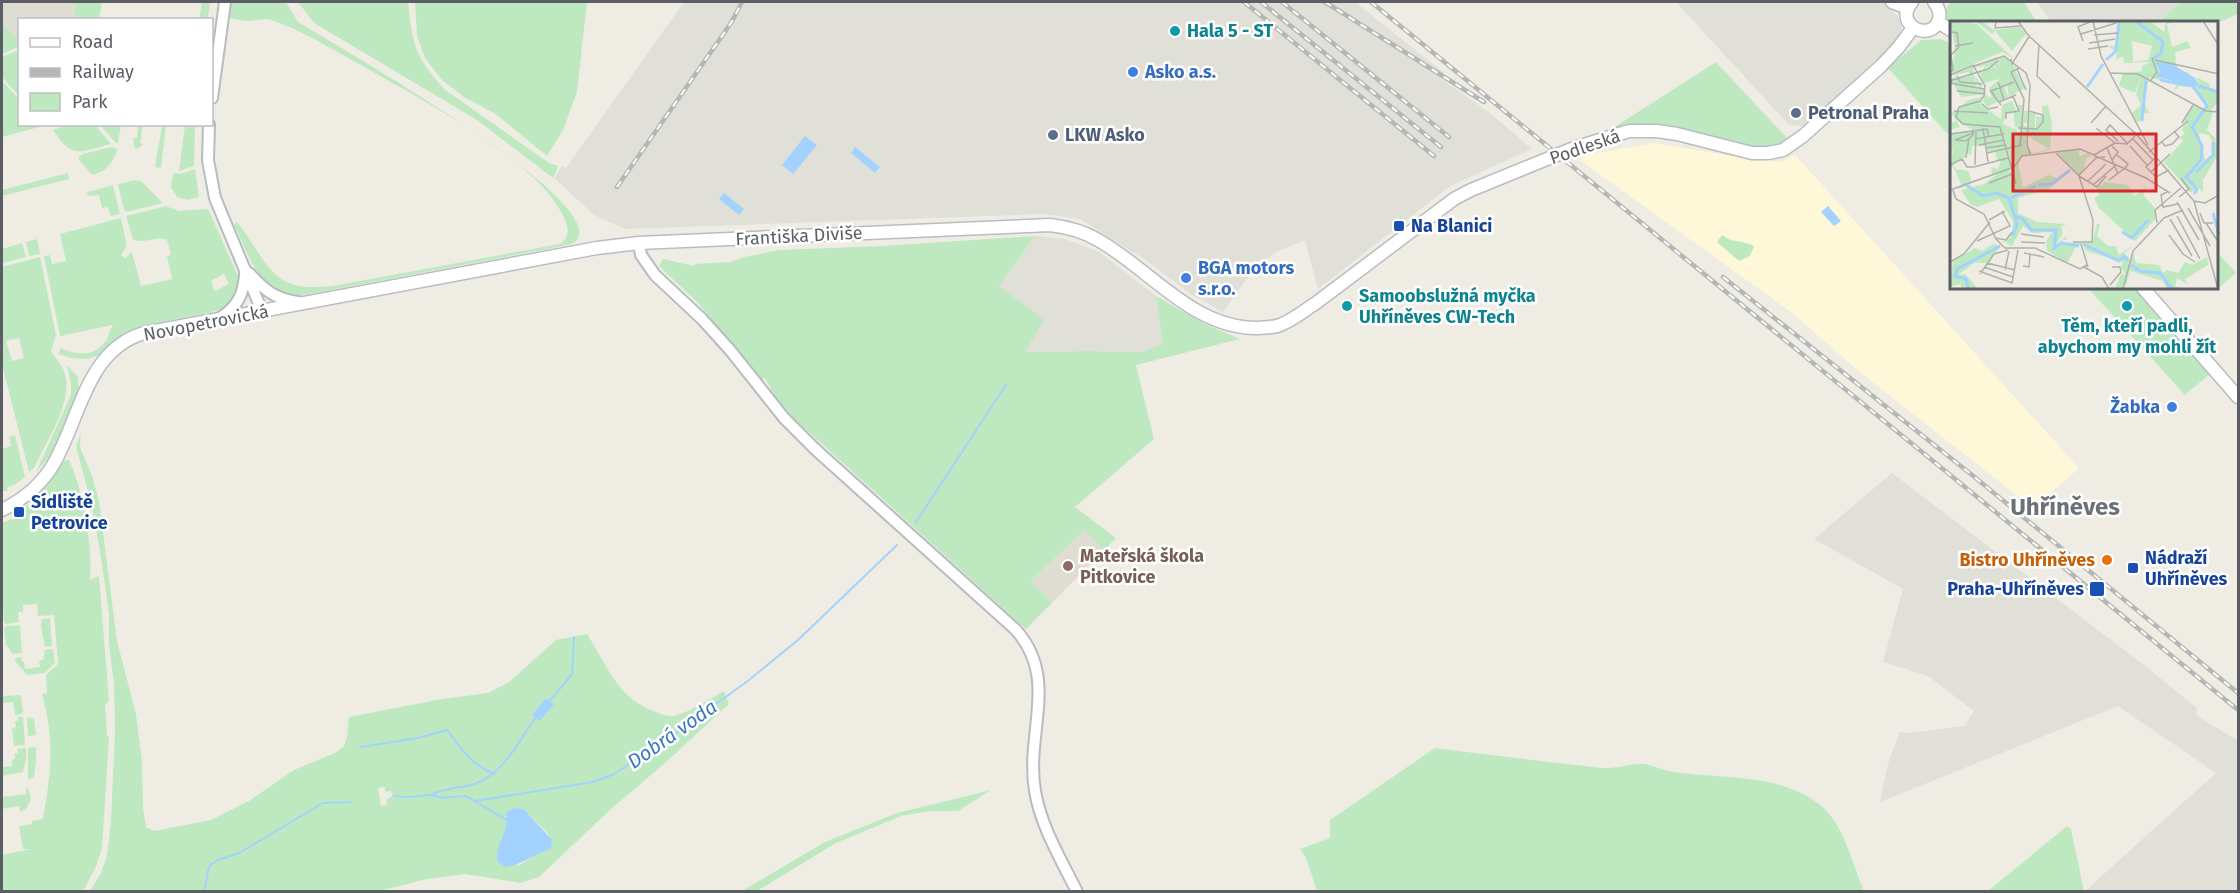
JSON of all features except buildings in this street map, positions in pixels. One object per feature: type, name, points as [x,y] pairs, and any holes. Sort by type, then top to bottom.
[{"type":"main road","points":[[1892,2],[1910,5],[1908,21],[1913,28],[1926,30],[1934,27],[1938,22],[1940,11],[1936,2]]},
{"type":"main road","points":[[1938,22],[1950,30]]},
{"type":"main road","name":"Podleská","points":[[1252,328],[1280,325],[1292,318],[1454,199],[1593,141],[1629,131],[1657,131],[1752,153],[1783,150],[1803,136],[1881,66],[1913,28]]},
{"type":"main road","name":"Františka Diviše","points":[[322,301],[597,248],[639,243],[948,228],[1059,226],[1098,240],[1167,291],[1203,313],[1220,321],[1252,328]]},
{"type":"main road","points":[[2145,290],[2238,397]]},
{"type":"main road","name":"Novopetrovická","points":[[2,510],[26,495],[40,483],[49,471],[89,384],[101,364],[115,348],[124,342],[144,333],[322,301]]},
{"type":"street","points":[[213,91],[225,2]]},
{"type":"street","points":[[209,126],[208,160],[213,189],[262,311]]},
{"type":"street","points":[[639,243],[641,255],[655,275],[702,319],[730,350],[784,418],[815,449],[1015,629],[1028,644],[1036,663],[1039,683],[1032,762],[1036,799],[1047,832],[1077,891]]},
{"type":"street","points":[[245,268],[267,292],[276,297],[300,302],[322,301]]},
{"type":"street","points":[[217,320],[230,312],[237,303],[244,288],[245,268]]},
{"type":"shaded area","points":[[2,2],[76,2],[74,18],[18,18],[17,38],[2,23]]},
{"type":"shaded area","points":[[684,2],[1355,2],[1443,72],[1440,78],[1490,113],[1532,149],[1450,186],[1318,289],[1305,240],[1276,252],[1251,273],[1223,312],[1192,295],[1147,261],[1080,219],[1044,214],[625,229],[594,215],[554,178],[562,166],[566,168]]},
{"type":"shaded area","points":[[1676,2],[1883,2],[1898,17],[1902,26],[1899,36],[1891,46],[1805,126],[1789,125]]},
{"type":"shaded area","points":[[2037,2],[2180,2],[2160,21],[2050,21]]},
{"type":"shaded area","points":[[1654,143],[1756,160],[1781,162],[1795,155],[2079,468],[2033,508],[1860,372],[1791,312],[1580,160],[1586,155]]},
{"type":"shaded area","points":[[1035,236],[1065,239],[1099,252],[1156,296],[1163,344],[1141,352],[1024,352],[999,286]]},
{"type":"shaded area","points":[[1892,473],[2144,665],[2197,708],[2196,715],[2238,741],[2238,891],[2085,891],[2216,773],[2118,706],[1880,802],[1889,760],[1900,732],[1911,733],[1964,726],[1974,711],[1928,676],[1883,662],[1903,589],[1814,539]]},
{"type":"shaded area","name":"Mateřská škola Pitkovice","points":[[1084,530],[1104,550],[1052,603],[1031,581]]},
{"type":"green space","points":[[76,2],[102,2],[99,18],[74,18]]},
{"type":"green space","points":[[202,2],[210,2],[208,18],[199,18]]},
{"type":"green space","points":[[231,2],[286,2],[298,22],[446,114],[298,31],[270,20],[246,21],[230,18]]},
{"type":"green space","points":[[298,2],[408,2],[417,49],[434,77],[444,89],[549,163],[558,166],[553,178],[477,120],[314,23]]},
{"type":"green space","points":[[415,2],[587,2],[577,92],[563,130],[547,156],[494,113],[464,97],[442,80],[425,58],[417,36]]},
{"type":"green space","points":[[1951,2],[2024,2],[2036,21],[1950,21],[1946,17],[1946,9]]},
{"type":"green space","points":[[2180,2],[2238,2],[2238,14],[2219,23],[2160,21]]},
{"type":"green space","points":[[2,23],[18,38],[18,47],[2,54]]},
{"type":"green space","points":[[1941,39],[1950,43],[1950,137],[1888,68],[1921,40]]},
{"type":"green space","points":[[18,50],[18,95],[2,77],[2,57]]},
{"type":"green space","points":[[1716,62],[1788,139],[1770,148],[1753,147],[1674,127],[1641,125],[1613,128]]},
{"type":"green space","points":[[2,81],[18,98],[18,126],[43,126],[2,137]]},
{"type":"green space","points":[[65,126],[96,126],[111,144],[84,151],[72,150],[60,140],[53,130]]},
{"type":"green space","points":[[101,126],[121,126],[118,143]]},
{"type":"green space","points":[[138,126],[143,126],[140,143],[143,144],[138,149],[134,147],[133,138],[137,138]]},
{"type":"green space","points":[[162,126],[166,126],[161,168],[155,167]]},
{"type":"green space","points":[[185,126],[195,126],[194,166],[179,171]]},
{"type":"green space","points":[[469,129],[478,134],[511,159]]},
{"type":"green space","points":[[112,147],[117,149],[114,158],[104,170],[96,174],[91,174],[78,158],[82,154]]},
{"type":"green space","points":[[195,169],[199,197],[187,200],[177,197],[171,187],[173,173],[180,174]]},
{"type":"green space","points":[[68,173],[69,179],[2,196],[2,190]]},
{"type":"green space","points":[[532,176],[554,194],[577,222],[575,242],[564,246],[298,296],[284,293],[264,279],[250,260],[234,225],[237,222],[275,274],[298,286],[316,287],[338,285],[560,244],[567,233],[565,220],[552,198]]},
{"type":"green space","points":[[141,181],[163,203],[127,212],[124,210],[118,184]]},
{"type":"green space","points":[[113,185],[120,214],[111,216],[108,207],[102,208],[99,195],[88,196],[87,192]]},
{"type":"green space","points":[[166,206],[179,211],[206,209],[209,211],[239,278],[237,295],[227,307],[139,327],[124,333],[100,355],[87,359],[58,354],[61,348],[84,353],[101,347],[113,325],[60,336],[44,256],[50,255],[52,264],[66,261],[60,234],[121,218],[127,246],[121,255],[125,258],[132,252],[141,286],[172,279],[167,256],[171,255],[167,240],[137,241],[133,239],[126,216]],"holes":[[[224,274],[229,284],[215,291],[211,281]]]},
{"type":"green space","points":[[1722,235],[1754,246],[1750,256],[1739,261],[1717,242]]},
{"type":"green space","points":[[1035,236],[999,286],[1044,320],[1025,352],[1141,352],[1163,344],[1156,296],[1203,323],[1240,339],[1136,365],[1154,439],[1075,507],[1116,538],[1104,550],[1084,530],[1031,581],[1052,603],[1026,629],[780,406],[765,378],[762,380],[697,302],[659,266],[663,259],[694,266],[695,264],[730,262],[779,250]]},
{"type":"green space","points":[[37,239],[40,254],[29,256],[26,242]]},
{"type":"green space","points":[[22,243],[26,257],[2,263],[2,249]]},
{"type":"green space","points":[[2219,254],[2236,273],[2219,288]]},
{"type":"green space","points":[[40,257],[56,335],[51,351],[63,368],[66,382],[66,395],[58,421],[34,468],[29,472],[2,364],[2,267]],"holes":[[[19,338],[24,358],[12,361],[6,341]]]},
{"type":"green space","points":[[2090,290],[2138,290],[2210,374],[2185,395]]},
{"type":"green space","points":[[67,365],[78,377],[79,392],[52,454],[36,472],[71,395]]},
{"type":"green space","points":[[81,433],[80,447],[99,501],[117,641],[136,714],[142,761],[143,808],[146,827],[154,831],[211,820],[249,801],[294,770],[335,753],[344,746],[349,717],[442,699],[488,693],[509,682],[556,640],[587,634],[623,690],[632,699],[656,712],[667,716],[681,714],[724,691],[729,704],[539,877],[520,883],[465,874],[427,879],[376,892],[90,891],[101,873],[107,856],[111,822],[115,730],[114,684],[109,645],[109,614],[100,551],[91,503],[76,446]],"holes":[[[385,787],[385,792],[391,791],[392,796],[386,800],[387,805],[381,806],[378,788]],[[524,809],[548,834],[542,851],[518,866],[505,834],[507,830],[506,812]]]},
{"type":"green space","points":[[15,435],[25,477],[7,488],[8,491],[2,491],[2,449],[11,446],[9,437]]},
{"type":"green space","points":[[69,460],[79,486],[86,519],[91,567],[90,580],[99,576],[109,701],[105,705],[109,737],[102,848],[96,867],[83,891],[2,891],[2,855],[30,849],[23,849],[19,826],[43,819],[48,786],[50,742],[42,694],[47,693],[46,675],[58,664],[54,615],[38,616],[37,604],[23,605],[23,612],[18,612],[19,622],[6,624],[4,622],[2,523],[13,520],[26,510],[25,508],[52,480],[64,461]]},
{"type":"green space","points":[[50,618],[52,646],[45,647],[42,619]]},
{"type":"green space","points":[[20,625],[22,653],[13,654],[6,645],[4,628]]},
{"type":"green space","points":[[53,649],[55,663],[44,673],[27,675],[14,660],[23,657],[21,660],[24,662],[25,669],[40,667],[39,661],[43,660],[45,650]]},
{"type":"green space","points":[[21,695],[23,712],[15,715],[13,702],[2,703],[2,696]]},
{"type":"green space","points":[[18,717],[23,717],[25,745],[14,746],[12,728],[16,727],[15,721],[18,721]]},
{"type":"green space","points":[[27,717],[34,719],[36,735],[28,736]]},
{"type":"green space","points":[[26,748],[23,772],[2,776],[2,767],[12,766],[15,753],[18,753],[17,749]]},
{"type":"green space","points":[[28,748],[36,748],[34,777],[28,780]]},
{"type":"green space","points":[[1435,748],[1602,768],[1643,764],[1670,771],[1749,779],[1786,787],[1803,794],[1828,812],[1841,832],[1864,891],[1317,891],[1306,858],[1300,849],[1330,838],[1330,820]]},
{"type":"green space","points":[[26,787],[31,799],[26,809],[20,812],[19,806],[2,809],[2,797],[26,794]]},
{"type":"green space","points":[[991,790],[958,811],[929,811],[901,816],[836,843],[757,891],[742,891],[825,842],[897,813]]},
{"type":"green space","points":[[2067,826],[2071,829],[2084,891],[1988,891]]},
{"type":"water","points":[[805,136],[817,145],[793,174],[782,165]]},
{"type":"water","points":[[855,147],[880,167],[875,173],[851,153]]},
{"type":"water","points":[[724,193],[744,209],[739,215],[719,199]]},
{"type":"water","points":[[1828,206],[1841,221],[1834,226],[1821,212]]},
{"type":"water","points":[[546,698],[554,704],[540,721],[532,715]]},
{"type":"water","points":[[515,808],[524,809],[552,840],[551,849],[505,867],[497,861],[498,847],[506,827],[506,812]]},
{"type":"waterway","name":"Dobrá voda","points":[[916,522],[1006,385]]},
{"type":"waterway","name":"Dobrá voda","points":[[394,796],[431,795],[443,798],[465,796],[475,801],[593,782],[614,774],[672,736],[749,680],[798,640],[897,545]]},
{"type":"waterway","points":[[548,703],[572,674],[574,637]]},
{"type":"waterway","points":[[431,795],[471,785],[487,778],[503,764],[536,717]]},
{"type":"waterway","points":[[361,747],[418,738],[447,730],[473,761],[494,774]]},
{"type":"waterway","name":"Dobrá voda","points":[[204,892],[209,866],[218,860],[239,853],[323,803],[351,802]]},
{"type":"waterway","points":[[476,802],[507,820]]},
{"type":"railway","points":[[617,187],[731,23],[742,2]]},
{"type":"railway","points":[[1244,2],[1434,156]]},
{"type":"railway","points":[[1261,2],[1441,147]]},
{"type":"railway","points":[[1282,2],[1449,137]]},
{"type":"railway","points":[[1325,2],[1484,102]]},
{"type":"railway","points":[[1371,2],[2238,710]]},
{"type":"railway","points":[[1723,277],[1972,475],[2238,693]]},
{"type":"place","name":"Hala 5 - ST","points":[[1175,31]]},
{"type":"place","name":"Asko a.s.","points":[[1133,72]]},
{"type":"place","name":"Petronal Praha","points":[[1796,113]]},
{"type":"place","name":"LKW Asko","points":[[1053,135]]},
{"type":"place","name":"Na Blanici","points":[[1399,226]]},
{"type":"place","name":"BGA motors s.r.o.","points":[[1186,278]]},
{"type":"place","name":"Samoobslužná myčka Uhříněves CW-Tech","points":[[1347,306]]},
{"type":"place","name":"Těm, kteří padli, abychom my mohli žít","points":[[2127,306]]},
{"type":"place","name":"Žabka","points":[[2172,407]]},
{"type":"place","name":"Sídliště Petrovice","points":[[19,512]]},
{"type":"place","name":"Bistro Uhříněves","points":[[2107,560]]},
{"type":"place","name":"Mateřská škola Pitkovice","points":[[1068,566]]},
{"type":"place","name":"Nádraží Uhříněves","points":[[2133,568]]},
{"type":"place","name":"Praha-Uhříněves","points":[[2097,589]]},
{"type":"district","name":"Uhříněves","points":[[2065,507]]}]
